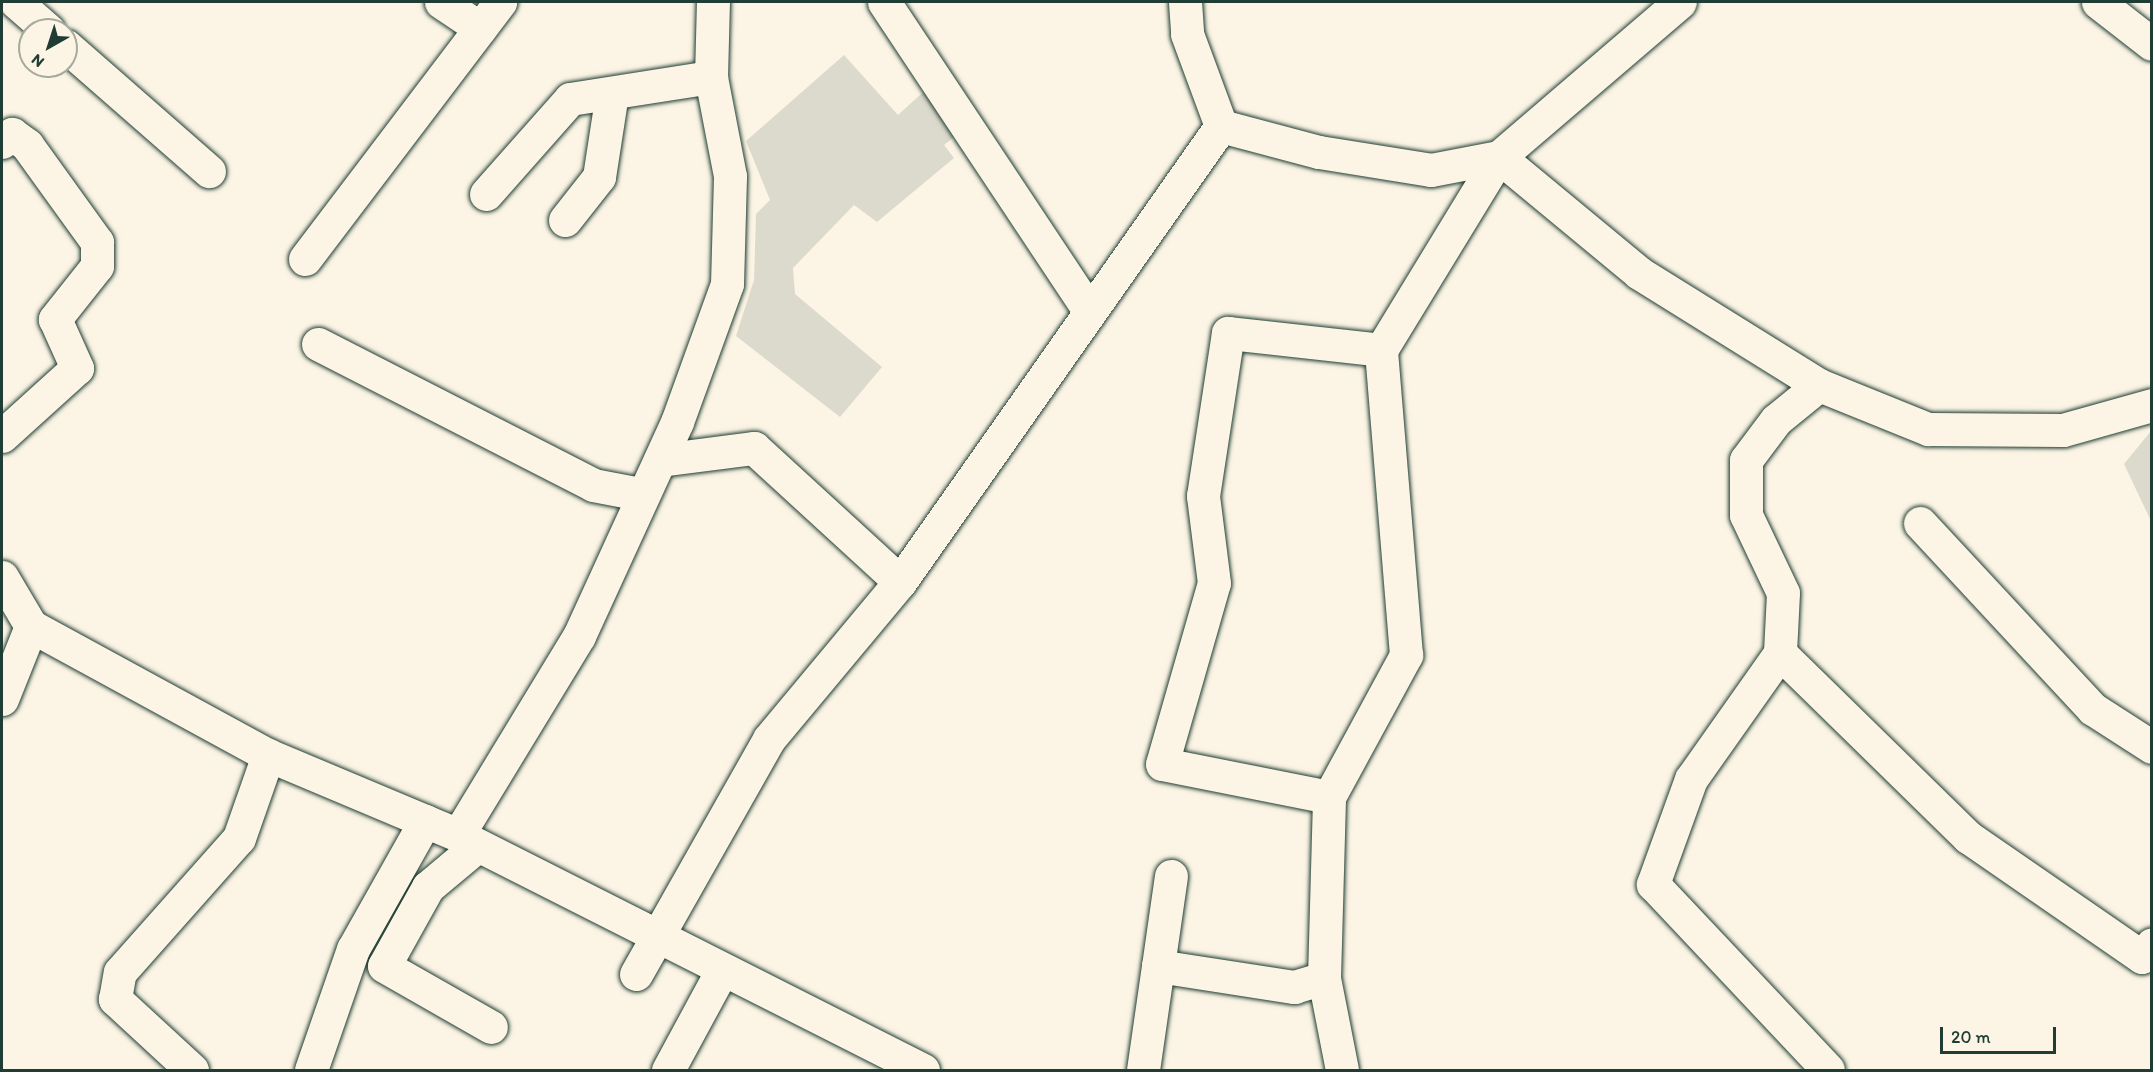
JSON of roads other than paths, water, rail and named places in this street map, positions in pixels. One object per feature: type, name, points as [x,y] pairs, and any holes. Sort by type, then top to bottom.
[{"type":"street","points":[[16,2],[34,18]]},
{"type":"street","points":[[441,2],[480,28]]},
{"type":"street","points":[[305,259],[500,2]]},
{"type":"street","points":[[491,1027],[384,966],[428,886],[468,841],[579,636],[640,494],[660,460],[727,284],[730,176],[711,77],[713,2]]},
{"type":"street","points":[[884,2],[1089,310]]},
{"type":"street","points":[[1185,2],[1187,34],[1221,126]]},
{"type":"street","points":[[1342,1071],[1324,978],[1329,797],[1407,655],[1381,350],[1499,157],[1680,2]]},
{"type":"street","points":[[2098,2],[2151,44]]},
{"type":"street","points":[[78,56],[209,171]]},
{"type":"street","points":[[486,194],[570,99],[711,77]]},
{"type":"street","points":[[565,220],[599,177],[612,93]]},
{"type":"street","points":[[636,974],[769,739],[900,582],[1089,310],[1221,126]]},
{"type":"street","points":[[1221,126],[1319,152],[1431,170],[1499,157]]},
{"type":"street","points":[[2,142],[12,134],[27,145],[97,242],[97,266],[55,319],[77,368],[2,436]]},
{"type":"street","points":[[1499,157],[1639,273],[1819,385],[1928,429],[2063,430],[2151,405]]},
{"type":"street","points":[[1329,797],[1162,764],[1214,583],[1203,496],[1228,333],[1381,350]]},
{"type":"street","points":[[318,344],[593,485],[640,494]]},
{"type":"street","points":[[1819,385],[1776,420],[1746,460],[1746,516],[1783,593],[1780,653],[1691,778],[1653,884],[1828,1071]]},
{"type":"street","points":[[660,460],[754,448],[900,582]]},
{"type":"street","points":[[1920,523],[2093,709],[2151,747]]},
{"type":"street","points":[[2,577],[31,626],[268,755],[468,841],[722,972],[830,1020],[923,1071]]},
{"type":"street","points":[[2,699],[31,626]]},
{"type":"street","points":[[1780,653],[1968,837],[2142,957],[2151,944]]},
{"type":"street","points":[[192,1071],[116,999],[120,972],[239,838],[268,755]]},
{"type":"street","points":[[311,1071],[353,949],[425,821]]},
{"type":"street","points":[[1143,1071],[1171,876]]},
{"type":"street","points":[[1158,966],[1294,987],[1324,978]]},
{"type":"street","points":[[668,1071],[722,972]]}]
